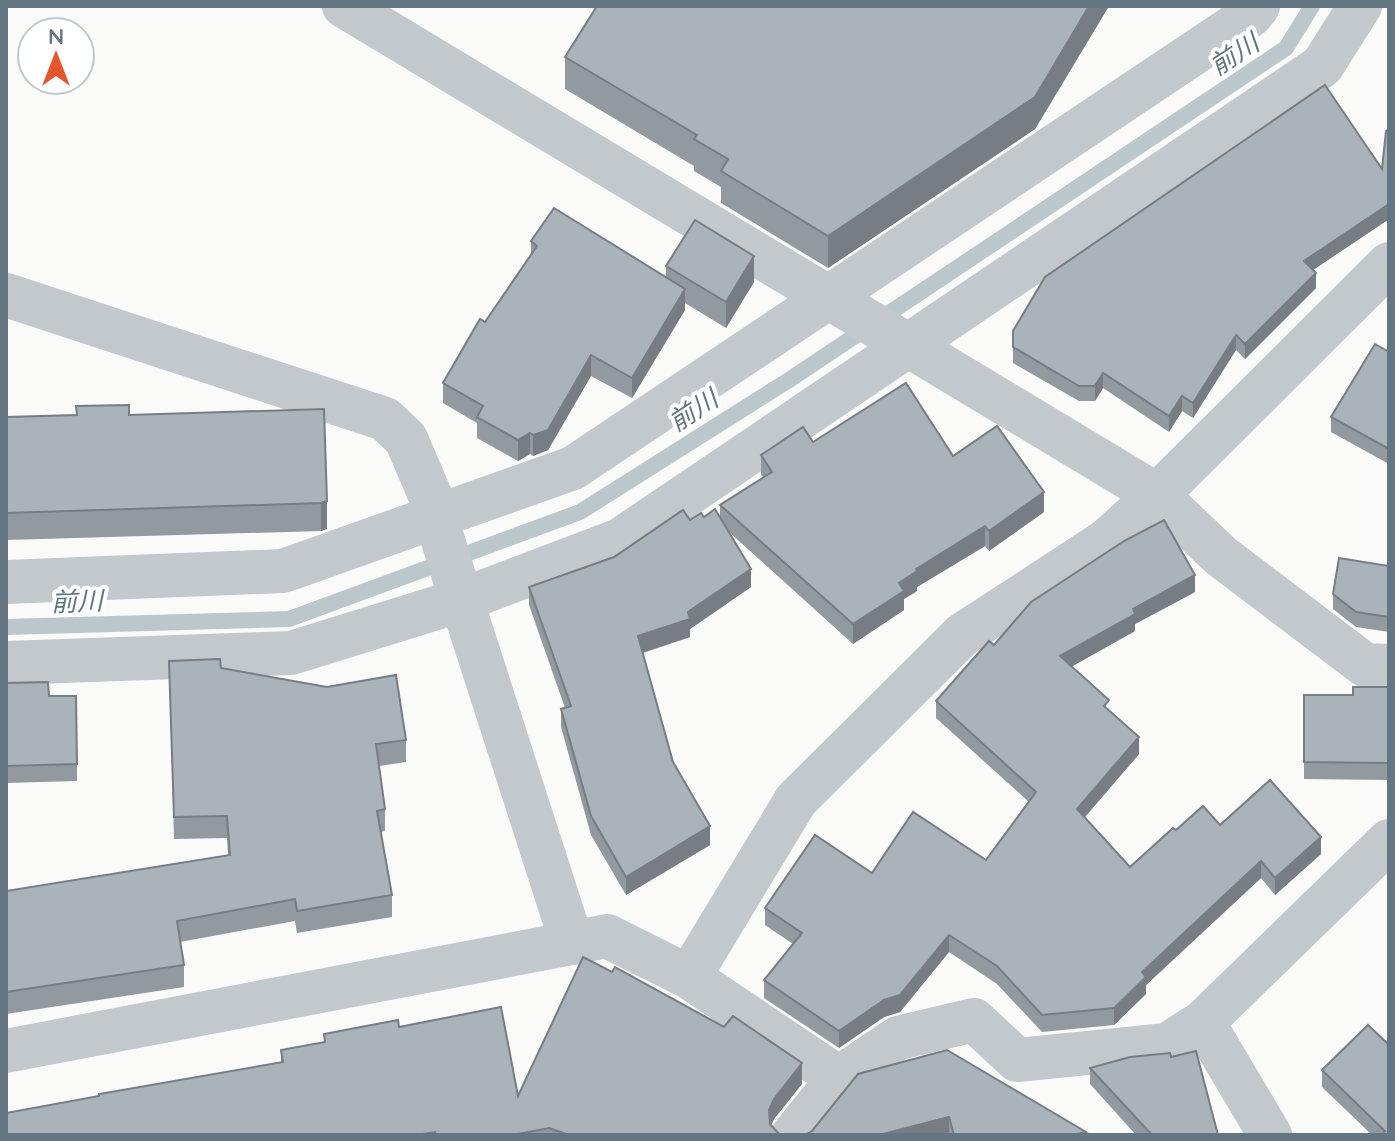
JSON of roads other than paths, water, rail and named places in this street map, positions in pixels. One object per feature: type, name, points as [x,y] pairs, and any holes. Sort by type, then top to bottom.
[{"type":"street","points":[[344,6],[833,303],[901,340],[1157,495],[1221,556],[1365,665],[1389,666]]},
{"type":"street","points":[[6,663],[291,653],[459,591],[620,540],[901,340],[1322,66],[1360,6]]},
{"type":"street","points":[[6,582],[283,571],[438,521],[573,468],[833,303],[1248,9]]},
{"type":"street","points":[[689,977],[796,800],[962,635],[1106,541],[1157,495],[1389,264]]},
{"type":"street","points":[[6,295],[385,419],[406,439],[438,521],[572,943]]},
{"type":"street","points":[[793,1135],[839,1078],[898,1038],[974,1020],[1017,1060],[1167,1045],[1203,1022],[1389,841]]},
{"type":"street","points":[[6,1051],[607,936],[689,977],[839,1078]]},
{"type":"street","points":[[1203,1022],[1270,1135]]},
{"type":"waterway","name":"前川","points":[[6,627],[289,619],[580,512],[789,380],[1286,48],[1312,6]]}]
